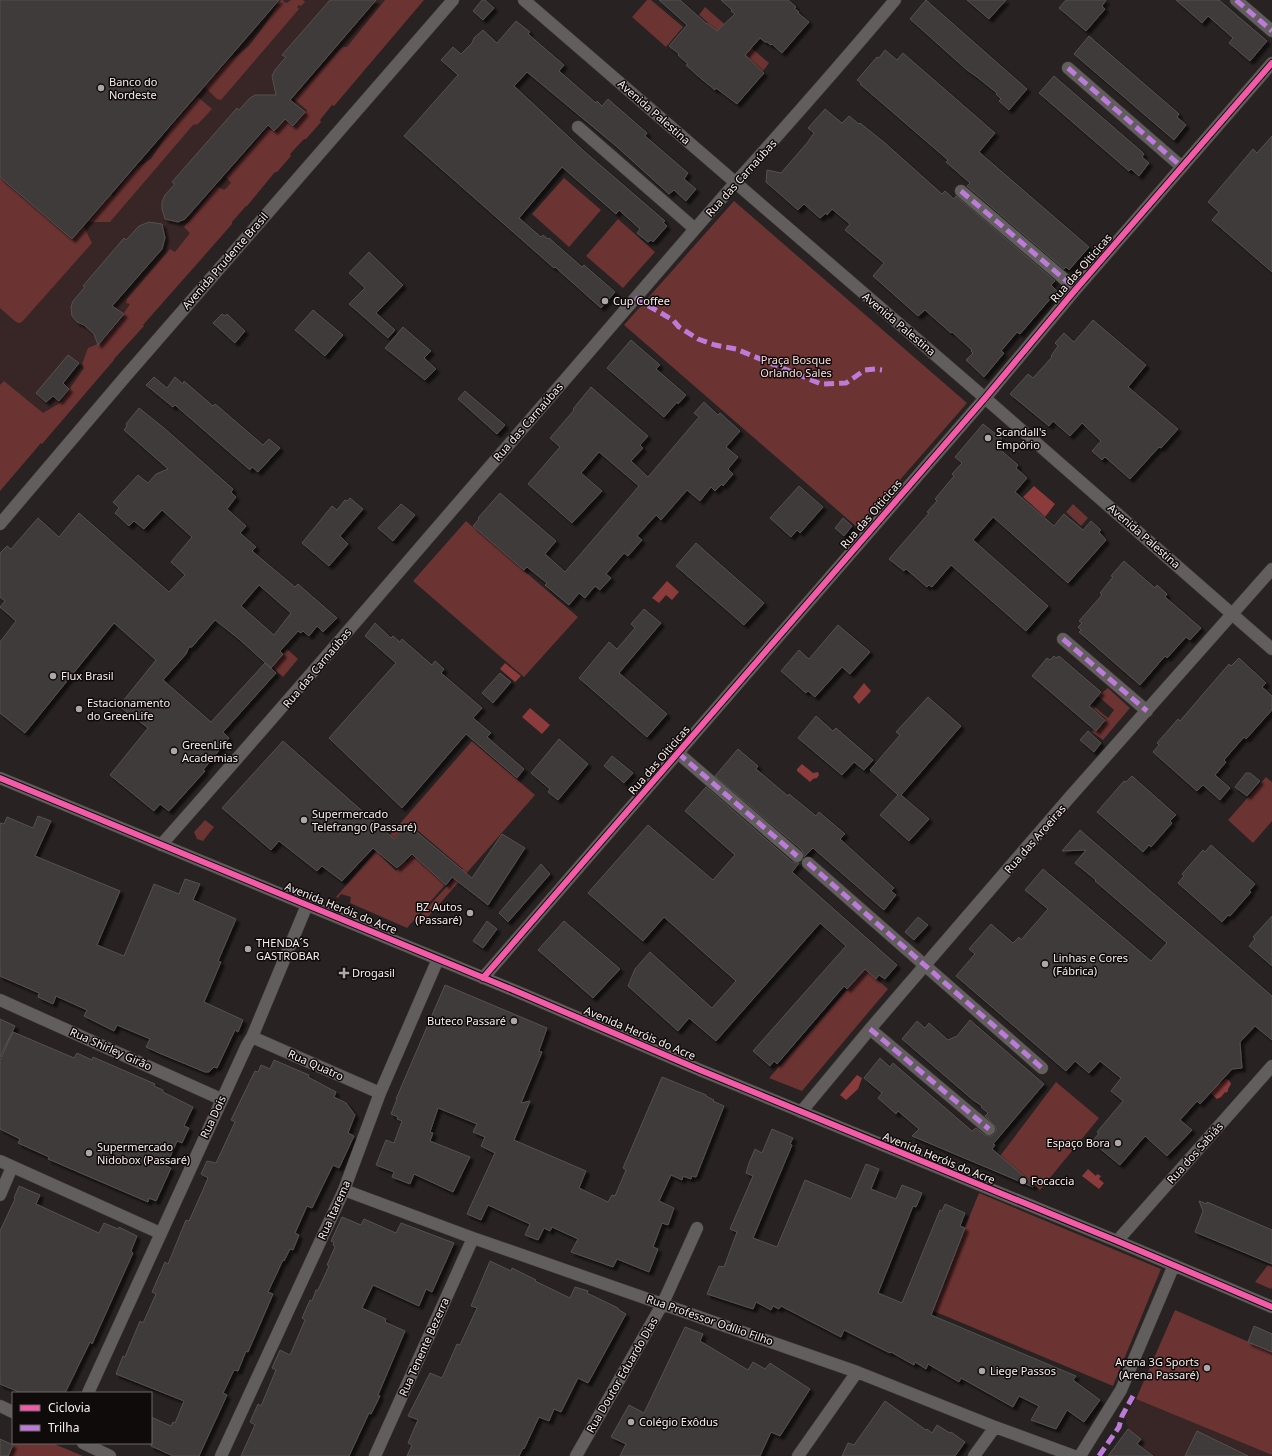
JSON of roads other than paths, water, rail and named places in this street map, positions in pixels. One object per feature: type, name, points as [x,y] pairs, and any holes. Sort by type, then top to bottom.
[{"type":"street","name":"Avenida Prudente Brasil","points":[[0,524],[453,0]]},
{"type":"street","name":"Avenida Palestina","points":[[524,0],[985,398],[1272,649]]},
{"type":"street","name":"Rua das Carnaúbas","points":[[162,845],[896,0]]},
{"type":"street","points":[[1236,0],[1272,31]]},
{"type":"street","name":"Rua das Oiticicas","points":[[483,978],[985,398],[1076,289],[1272,64]]},
{"type":"street","points":[[1068,68],[1182,167]]},
{"type":"street","points":[[578,126],[695,230]]},
{"type":"street","points":[[961,191],[1076,289]]},
{"type":"street","name":"Rua das Aroeiras","points":[[801,1112],[870,1029],[1272,569]]},
{"type":"street","points":[[1063,639],[1147,711]]},
{"type":"street","points":[[678,752],[797,856]]},
{"type":"street","name":"Avenida Heróis do Acre","points":[[0,778],[438,959],[801,1112],[1117,1241],[1272,1307]]},
{"type":"street","points":[[808,863],[1042,1068]]},
{"type":"street","name":"Rua Dois","points":[[88,1392],[221,1099],[246,1045],[252,1037],[307,905]]},
{"type":"street","name":"Rua Itarema","points":[[221,1456],[344,1190],[380,1092],[438,959]]},
{"type":"street","name":"Rua Shirley Girão","points":[[0,1000],[221,1099]]},
{"type":"street","points":[[870,1029],[989,1129]]},
{"type":"street","name":"Rua Quatro","points":[[252,1037],[380,1092]]},
{"type":"street","name":"Rua dos Sabiás","points":[[1117,1241],[1272,1066]]},
{"type":"street","points":[[0,1161],[160,1233]]},
{"type":"street","points":[[0,1195],[12,1167]]},
{"type":"street","name":"Rua Professor Odílio Filho","points":[[344,1190],[473,1238],[858,1372],[994,1427],[1074,1456]]},
{"type":"street","name":"Rua Doutor Eduardo Dias","points":[[576,1456],[663,1303],[697,1228]]},
{"type":"street","name":"Rua Tenente Bezerra","points":[[375,1456],[473,1238]]},
{"type":"street","points":[[1080,1456],[1121,1390],[1174,1265]]},
{"type":"street","points":[[798,1456],[858,1372]]},
{"type":"street","points":[[0,1406],[12,1412]]},
{"type":"street","points":[[974,1456],[994,1427]]},
{"type":"street","points":[[84,1444],[110,1456]]},
{"type":"place","name":"Banco do Nordeste","points":[[101,88]]},
{"type":"place","name":"Cup Coffee","points":[[605,301]]},
{"type":"place","name":"Scandall's Empório","points":[[988,438]]},
{"type":"place","name":"Flux Brasil","points":[[53,676]]},
{"type":"place","name":"Estacionamento do GreenLife","points":[[79,709]]},
{"type":"place","name":"GreenLife Academias","points":[[174,751]]},
{"type":"place","name":"Supermercado Telefrango (Passaré)","points":[[304,820]]},
{"type":"place","name":"BZ Autos (Passaré)","points":[[470,913]]},
{"type":"place","name":"THENDA´S GASTROBAR","points":[[248,949]]},
{"type":"place","name":"Linhas e Cores (Fábrica)","points":[[1045,964]]},
{"type":"place","name":"Drogasil","points":[[344,973]]},
{"type":"place","name":"Buteco Passaré","points":[[514,1021]]},
{"type":"place","name":"Espaço Bora","points":[[1118,1143]]},
{"type":"place","name":"Supermercado Nidobox (Passaré)","points":[[89,1153]]},
{"type":"place","name":"Focaccia","points":[[1023,1181]]},
{"type":"place","name":"Arena 3G Sports (Arena Passaré)","points":[[1207,1368]]},
{"type":"place","name":"Liege Passos","points":[[982,1371]]},
{"type":"place","name":"Colégio Exôdus","points":[[631,1422]]},
{"type":"park label","name":"Praça Bosque Orlando Sales","points":[[796,366]]}]
